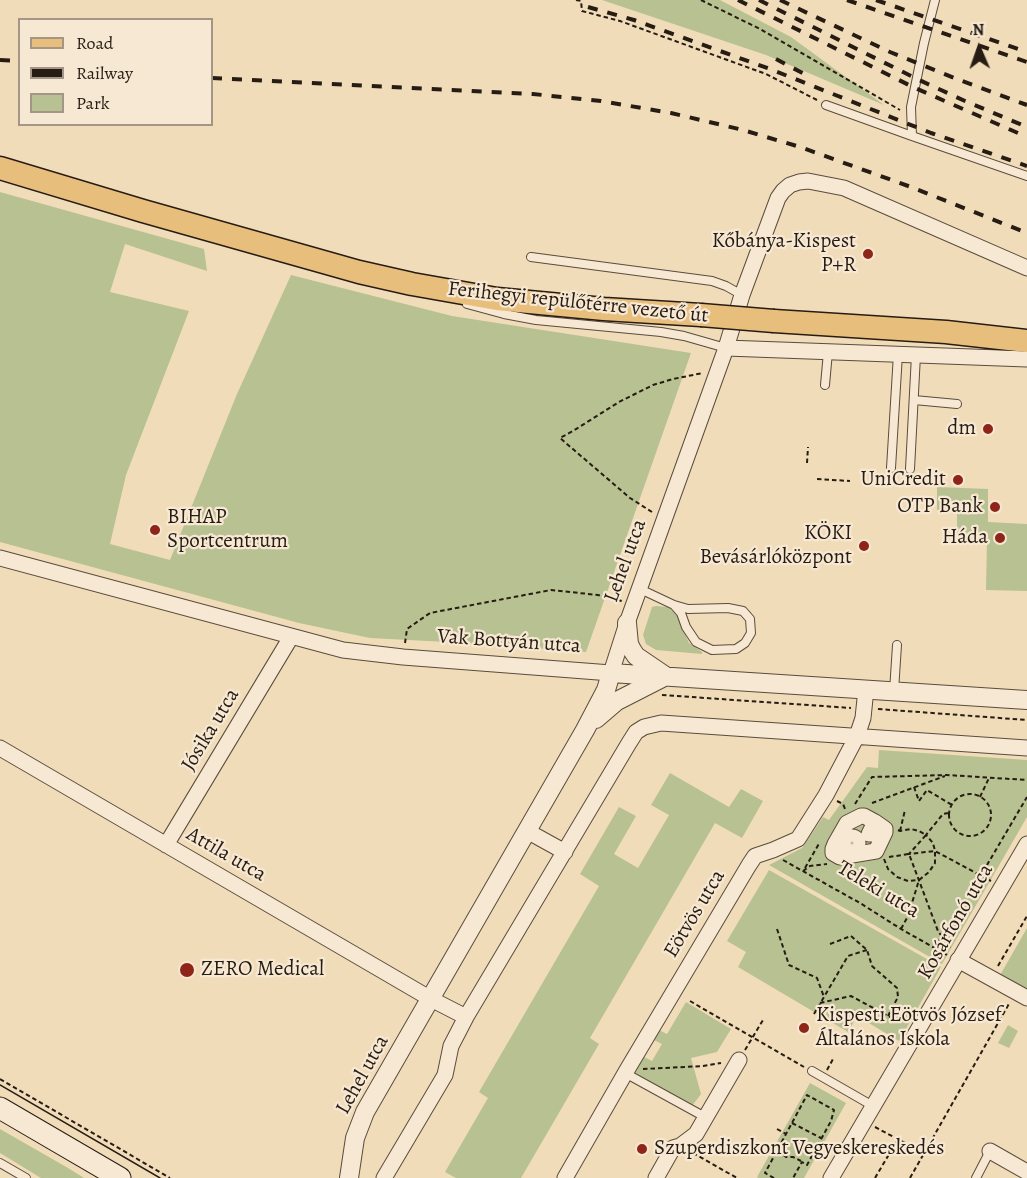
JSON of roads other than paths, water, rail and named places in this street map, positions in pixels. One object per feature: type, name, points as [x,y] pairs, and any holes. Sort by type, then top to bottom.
[{"type":"main road","name":"Ferihegyi repülőtérre vezető út","points":[[0,168],[359,272],[497,299],[604,309],[946,332],[1027,341]]},
{"type":"main road","points":[[0,1108],[120,1178]]},
{"type":"street","name":"Lehel utca","points":[[349,1178],[355,1138],[365,1113],[606,690],[627,622],[726,348],[742,295],[778,198],[783,191],[790,185],[808,181],[844,188],[1027,268]]},
{"type":"street","points":[[726,348],[1027,359]]},
{"type":"street","name":"Vak Bottyán utca","points":[[0,558],[343,650],[403,657],[611,673],[1027,700]]},
{"type":"street","points":[[585,730],[617,701],[666,676],[636,656],[629,644],[627,622]]},
{"type":"street","name":"Jósika utca","points":[[166,845],[291,637]]},
{"type":"street","name":"Eötvös utca","points":[[565,1178],[755,856],[798,839],[826,795],[857,736],[863,718],[866,689]]},
{"type":"street","points":[[384,1178],[445,1075],[451,1046],[466,1017],[636,732],[644,727],[661,723],[1027,748]]},
{"type":"street","name":"Attila utca","points":[[0,748],[432,999]]},
{"type":"street","points":[[527,831],[565,852]]},
{"type":"street","points":[[871,837],[876,851],[870,853],[871,837]]},
{"type":"street","name":"Kosárfonó utca","points":[[831,1178],[1027,844]]},
{"type":"street","points":[[958,960],[1021,995]]},
{"type":"street","points":[[432,999],[466,1017]]},
{"type":"street","points":[[656,1178],[673,1148],[680,1146],[696,1134],[739,1059]]},
{"type":"street","points":[[990,1151],[1020,1173]]},
{"type":"lane","points":[[912,136],[911,116],[934,0]]},
{"type":"lane","points":[[826,105],[1027,176]]},
{"type":"lane","points":[[531,257],[712,281],[742,295]]},
{"type":"lane","points":[[412,284],[450,300]]},
{"type":"lane","points":[[461,303],[536,320],[661,332],[726,348]]},
{"type":"lane","points":[[825,386],[828,352]]},
{"type":"lane","points":[[891,468],[898,354]]},
{"type":"lane","points":[[910,469],[916,355]]},
{"type":"lane","points":[[914,400],[957,404]]},
{"type":"lane","points":[[637,597],[674,604],[688,609],[728,608],[743,611],[750,619],[751,633],[745,643],[736,649],[712,650],[696,642],[674,604]]},
{"type":"lane","points":[[894,691],[897,645]]},
{"type":"lane","points":[[812,1071],[873,1106]]},
{"type":"lane","points":[[626,1074],[705,1117]]},
{"type":"lane","points":[[976,1178],[990,1151]]},
{"type":"lane","points":[[0,1163],[26,1178]]},
{"type":"tram line","points":[[0,1085],[160,1178]]},
{"type":"railway","points":[[738,0],[915,88],[1027,137]]},
{"type":"railway","points":[[759,0],[917,79],[1027,127]]},
{"type":"railway","points":[[780,0],[890,52],[1027,105]]},
{"type":"railway","points":[[847,0],[1027,62]]},
{"type":"railway","points":[[876,0],[1027,52]]},
{"type":"railway","points":[[588,7],[634,20],[770,69],[931,133],[1027,166]]},
{"type":"railway","points":[[776,59],[808,76]]},
{"type":"railway","points":[[0,60],[18,61]]},
{"type":"railway","points":[[213,78],[533,94],[601,101],[671,113],[743,130],[800,147],[911,187],[1027,233]]},
{"type":"place","name":"Kőbánya-Kispest P+R","points":[[868,254]]},
{"type":"place","name":"dm","points":[[988,429]]},
{"type":"place","name":"UniCredit","points":[[958,480]]},
{"type":"place","name":"OTP Bank","points":[[995,507]]},
{"type":"place","name":"BIHAP Sportcentrum","points":[[155,530]]},
{"type":"place","name":"Háda","points":[[1000,538]]},
{"type":"place","name":"KÖKI Bevásárlóközpont","points":[[864,546]]},
{"type":"place","name":"ZERO Medical","points":[[187,970]]},
{"type":"place","name":"Kispesti Eötvös József Általános Iskola","points":[[804,1028]]},
{"type":"place","name":"Szuperdiszkont Vegyeskereskedés","points":[[642,1149]]}]
